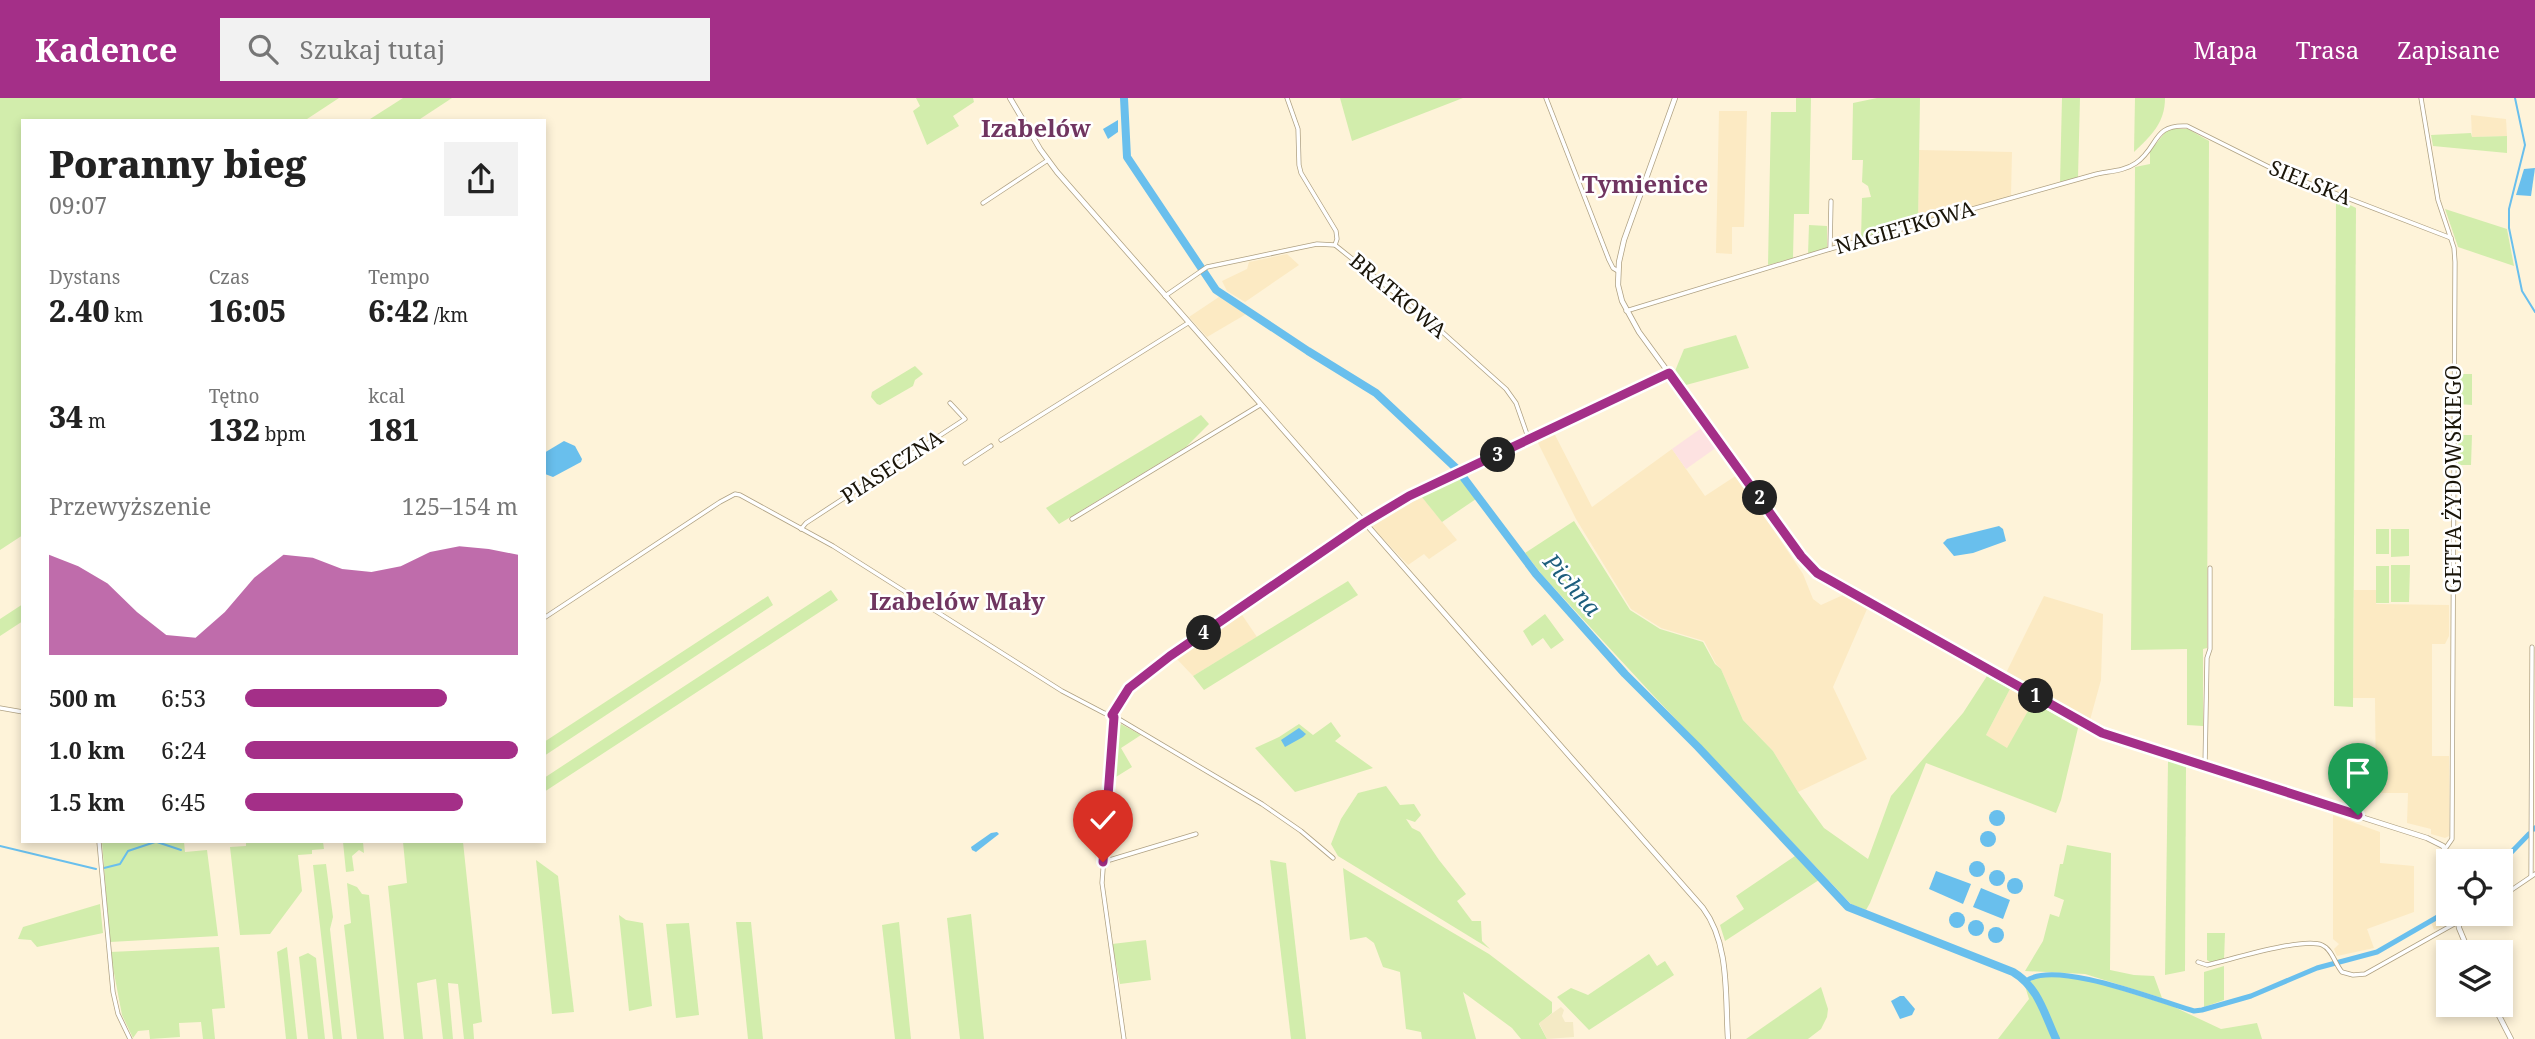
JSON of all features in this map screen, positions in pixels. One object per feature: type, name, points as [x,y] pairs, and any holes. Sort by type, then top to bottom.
[{"type":"street","points":[[1010,98],[1048,160],[1711,918],[1722,953],[1728,1039]]},
{"type":"street","name":"BRATKOWA","points":[[1287,98],[1298,129],[1301,173],[1336,231],[1335,245],[1430,321],[1506,389],[1516,403],[1529,440]]},
{"type":"street","points":[[1546,98],[1609,260],[1618,271]]},
{"type":"street","points":[[1675,98],[1624,240],[1618,285],[1626,311],[1801,556],[1817,573],[2110,737],[2427,838],[2445,849]]},
{"type":"street","name":"GETTA ŻYDOWSKIEGO","points":[[2420,98],[2438,200],[2451,239],[2455,262],[2452,838],[2445,849]]},
{"type":"street","name":"SIELSKA","points":[[2170,126],[2187,126],[2284,174],[2451,239]]},
{"type":"street","name":"NAGIETKOWA","points":[[1626,311],[1830,249],[2102,173],[2125,169],[2141,158],[2170,126]]},
{"type":"street","points":[[983,203],[1048,160]]},
{"type":"street","points":[[1830,249],[1831,201]]},
{"type":"street","points":[[1165,296],[1207,267],[1317,244],[1335,245]]},
{"type":"street","points":[[1001,440],[1188,323]]},
{"type":"street","points":[[1124,1039],[1103,894],[1103,862],[1113,716],[1125,693],[1143,676],[1364,523],[1409,496],[1669,373]]},
{"type":"street","name":"PIASECZNA","points":[[801,528],[965,419],[950,402]]},
{"type":"street","points":[[1072,519],[1261,405]]},
{"type":"street","points":[[965,463],[990,446]]},
{"type":"street","points":[[546,617],[735,494],[801,528],[1062,691],[1113,716],[1262,804],[1301,831],[1333,858]]},
{"type":"street","points":[[2205,766],[2210,568]]},
{"type":"street","points":[[2513,889],[2533,875],[2532,647]]},
{"type":"street","points":[[0,708],[21,712]]},
{"type":"street","points":[[1103,862],[1196,834]]},
{"type":"street","points":[[99,843],[107,951],[113,992],[118,1014],[130,1039]]},
{"type":"street","points":[[2198,962],[2207,965],[2308,944],[2324,946],[2336,965],[2348,974],[2365,974],[2451,926]]},
{"type":"street","points":[[2500,1017],[2511,1039]]},
{"type":"shaded area","points":[[1719,111],[1747,111],[1744,227],[1732,227],[1732,254],[1716,253]]},
{"type":"shaded area","points":[[2471,115],[2506,119],[2507,136],[2472,137]]},
{"type":"shaded area","points":[[1919,150],[2012,152],[2011,196],[1918,223]]},
{"type":"shaded area","points":[[1287,254],[1299,265],[1245,302],[1227,291],[1222,281],[1247,269],[1249,262]]},
{"type":"shaded area","points":[[1222,295],[1248,313],[1207,337],[1189,317]]},
{"type":"shaded area","points":[[1703,427],[1717,447],[1686,469],[1672,449]]},
{"type":"shaded area","points":[[1554,433],[1592,507],[1672,449],[1705,496],[1737,475],[1803,574],[1813,599],[1821,605],[1843,595],[1867,609],[1833,687],[1867,759],[1798,792],[1773,751],[1743,720],[1721,669],[1704,641],[1661,628],[1631,609],[1576,519],[1537,441]]},
{"type":"shaded area","points":[[1421,496],[1457,540],[1429,559],[1424,554],[1408,565],[1371,526],[1373,522]]},
{"type":"shaded area","points":[[2354,590],[2376,590],[2376,604],[2449,605],[2449,636],[2445,644],[2432,644],[2432,756],[2449,756],[2449,836],[2445,838],[2431,834],[2431,829],[2407,823],[2408,793],[2376,793],[2375,698],[2353,698]]},
{"type":"shaded area","points":[[2044,596],[2103,614],[2101,680],[2090,720],[2006,673]]},
{"type":"shaded area","points":[[1240,612],[1257,637],[1193,676],[1176,658]]},
{"type":"shaded area","points":[[2010,689],[2033,702],[2007,749],[1986,735]]},
{"type":"shaded area","points":[[2333,815],[2380,832],[2380,863],[2414,866],[2414,912],[2367,929],[2374,948],[2337,956],[2334,949],[2339,944],[2333,939]]},
{"type":"shaded area","points":[[2436,919],[2436,926],[2442,926],[2434,930],[2431,922]]},
{"type":"green space","points":[[0,98],[339,98],[307,119],[21,119],[21,536],[0,550]]},
{"type":"green space","points":[[403,98],[452,98],[420,119],[370,119]]},
{"type":"green space","points":[[916,98],[973,98],[974,102],[953,116],[959,126],[927,145],[913,111],[920,106]]},
{"type":"green space","points":[[1340,98],[1463,98],[1352,141]]},
{"type":"green space","points":[[1796,98],[1811,98],[1809,214],[1794,214],[1793,258],[1768,265],[1771,112],[1796,112]]},
{"type":"green space","points":[[1877,98],[1920,98],[1918,223],[1861,239],[1862,198],[1871,197],[1868,186],[1862,182],[1863,160],[1852,160],[1853,103]]},
{"type":"green space","points":[[2062,98],[2080,98],[2078,177],[2060,183]]},
{"type":"green space","points":[[2135,98],[2165,98],[2163,114],[2156,128],[2134,152]]},
{"type":"green space","points":[[2168,129],[2188,129],[2209,141],[2207,648],[2203,649],[2203,726],[2187,725],[2187,649],[2131,650],[2135,167],[2150,164],[2150,151]]},
{"type":"green space","points":[[2471,133],[2472,137],[2507,136],[2507,153],[2433,146],[2431,135]]},
{"type":"green space","points":[[2336,198],[2356,208],[2353,707],[2334,706]]},
{"type":"green space","points":[[2445,209],[2507,229],[2514,266],[2458,247]]},
{"type":"green space","points":[[1809,225],[1827,226],[1827,248],[1808,254]]},
{"type":"green space","points":[[1736,335],[1749,368],[1686,385],[1675,371],[1684,349]]},
{"type":"green space","points":[[915,366],[923,374],[915,380],[913,386],[880,405],[871,397],[872,392]]},
{"type":"green space","points":[[2458,374],[2472,374],[2472,405],[2458,404]]},
{"type":"green space","points":[[1201,415],[1209,424],[1186,447],[1059,524],[1046,508]]},
{"type":"green space","points":[[2458,435],[2472,435],[2471,465],[2458,465]]},
{"type":"green space","points":[[1459,477],[1476,499],[1442,522],[1421,496]]},
{"type":"green space","points":[[1574,521],[1630,610],[1660,629],[1703,642],[1715,664],[1721,669],[1743,720],[1773,751],[1824,828],[1868,859],[1891,796],[1963,713],[1987,676],[2010,689],[1986,735],[2007,748],[2033,702],[2078,728],[2056,813],[1926,763],[1870,903],[1866,910],[1851,904],[1651,693],[1525,553]]},
{"type":"green space","points":[[2376,529],[2389,529],[2389,554],[2376,554]]},
{"type":"green space","points":[[2391,529],[2409,529],[2409,556],[2391,557]]},
{"type":"green space","points":[[2391,565],[2410,565],[2409,602],[2391,602]]},
{"type":"green space","points":[[2376,566],[2389,566],[2389,603],[2376,603]]},
{"type":"green space","points":[[1348,581],[1358,595],[1204,690],[1193,676]]},
{"type":"green space","points":[[831,590],[838,600],[546,791],[546,777]]},
{"type":"green space","points":[[768,596],[773,605],[546,755],[546,741]]},
{"type":"green space","points":[[21,605],[21,622],[0,636],[0,619]]},
{"type":"green space","points":[[1545,614],[1564,640],[1551,649],[1543,638],[1532,646],[1523,631]]},
{"type":"green space","points":[[1331,722],[1341,736],[1335,741],[1373,768],[1295,792],[1255,748],[1299,724],[1313,735]]},
{"type":"green space","points":[[1121,724],[1141,735],[1121,748],[1132,767],[1111,780],[1115,728]]},
{"type":"green space","points":[[2168,761],[2186,766],[2185,971],[2165,975]]},
{"type":"green space","points":[[1386,786],[1400,805],[1414,804],[1421,815],[1415,822],[1406,819],[1412,828],[1420,832],[1466,894],[1457,901],[1472,921],[1481,921],[1482,941],[1490,949],[1338,856],[1331,844],[1341,819],[1358,793]]},
{"type":"green space","points":[[102,843],[184,843],[185,852],[207,850],[218,936],[110,942]]},
{"type":"green space","points":[[246,843],[323,843],[324,849],[312,850],[312,854],[298,855],[302,891],[270,934],[240,935],[230,847],[246,846]]},
{"type":"green space","points":[[343,843],[363,843],[364,853],[359,850],[352,856],[354,871],[346,872]]},
{"type":"green space","points":[[403,843],[463,843],[482,1022],[473,1024],[474,1039],[464,1039],[458,984],[448,983],[453,1039],[443,1039],[436,979],[417,983],[423,1039],[404,1039],[388,886],[407,883]]},
{"type":"green space","points":[[2067,845],[2111,853],[2110,970],[2154,976],[2162,998],[2085,974],[2025,971],[2043,941],[2050,914],[2059,917],[2064,900],[2054,896]]},
{"type":"green space","points":[[1795,856],[1819,880],[1725,941],[1720,925],[1744,909],[1736,896]]},
{"type":"green space","points":[[536,860],[558,876],[574,1012],[552,1014]]},
{"type":"green space","points":[[1270,860],[1286,863],[1306,1039],[1291,1039]]},
{"type":"green space","points":[[326,864],[333,917],[330,929],[342,1039],[333,1039],[313,865]]},
{"type":"green space","points":[[1343,868],[1489,954],[1552,1002],[1552,1013],[1539,1024],[1547,1039],[1521,1039],[1512,1028],[1463,992],[1476,1039],[1422,1039],[1421,1032],[1406,1029],[1400,972],[1383,967],[1374,943],[1366,937],[1350,940]]},
{"type":"green space","points":[[347,883],[357,887],[362,894],[369,895],[384,1039],[357,1039],[344,925],[351,923]]},
{"type":"green space","points":[[100,904],[103,933],[37,947],[31,940],[18,939],[23,927]]},
{"type":"green space","points":[[971,914],[984,1039],[960,1039],[947,918]]},
{"type":"green space","points":[[619,915],[626,920],[643,923],[652,1006],[629,1011]]},
{"type":"green space","points":[[736,922],[751,922],[763,1039],[748,1039]]},
{"type":"green space","points":[[899,922],[911,1039],[895,1039],[882,925]]},
{"type":"green space","points":[[689,923],[699,1015],[676,1018],[666,924]]},
{"type":"green space","points":[[2207,933],[2225,933],[2224,960],[2207,960]]},
{"type":"green space","points":[[1146,940],[1151,980],[1120,984],[1112,944]]},
{"type":"green space","points":[[219,947],[225,1008],[212,1009],[215,1039],[203,1039],[201,1022],[179,1023],[180,1037],[150,1039],[149,1030],[138,1031],[133,1038],[122,1015],[110,952]]},
{"type":"green space","points":[[287,947],[297,1039],[286,1039],[277,952]]},
{"type":"green space","points":[[308,953],[316,958],[325,1039],[308,1039],[299,957]]},
{"type":"green space","points":[[1649,954],[1657,966],[1665,961],[1674,975],[1589,1030],[1557,997],[1571,988],[1588,995]]},
{"type":"green space","points":[[2224,966],[2224,1000],[2204,1007],[2204,972]]},
{"type":"green space","points":[[2037,976],[2082,978],[2172,1006],[2221,1029],[2257,1023],[2262,1039],[1998,1039],[2029,999],[2025,986]]},
{"type":"green space","points":[[1821,987],[1828,1009],[1827,1017],[1821,1029],[1808,1039],[1746,1039]]},
{"type":"sand","points":[[1561,1007],[1564,1010],[1562,1016],[1565,1022],[1573,1022],[1574,1037],[1547,1039],[1539,1023]]},
{"type":"water","points":[[1118,120],[1118,132],[1108,139],[1103,129]]},
{"type":"water","points":[[2535,168],[2531,196],[2516,195],[2524,169]]},
{"type":"water","points":[[564,441],[575,446],[582,459],[553,477],[546,474],[546,452]]},
{"type":"water","points":[[1999,526],[2003,529],[2006,541],[1973,553],[1954,556],[1943,543],[1947,539]]},
{"type":"water","points":[[1299,728],[1306,734],[1285,747],[1281,740]]},
{"type":"water","points":[[1994,810],[2000,810],[2005,818],[2003,824],[1994,826],[1989,821],[1989,815]]},
{"type":"water","points":[[1985,831],[1991,831],[1996,839],[1994,845],[1985,847],[1980,842],[1980,836]]},
{"type":"water","points":[[991,833],[999,834],[976,852],[972,850],[971,847]]},
{"type":"water","points":[[1974,861],[1980,861],[1985,869],[1983,875],[1974,877],[1969,872],[1969,866]]},
{"type":"water","points":[[1994,870],[2000,870],[2005,878],[2003,884],[1994,886],[1989,881],[1989,875]]},
{"type":"water","points":[[1936,871],[1971,884],[1963,904],[1929,889]]},
{"type":"water","points":[[2012,878],[2018,878],[2023,886],[2021,892],[2012,894],[2007,889],[2007,883]]},
{"type":"water","points":[[1981,888],[2010,900],[2003,919],[1973,907]]},
{"type":"water","points":[[1954,912],[1960,912],[1965,920],[1963,926],[1954,928],[1949,923],[1949,917]]},
{"type":"water","points":[[1973,920],[1979,920],[1984,928],[1982,934],[1973,936],[1968,931],[1968,925]]},
{"type":"water","points":[[1993,927],[1999,927],[2004,935],[2002,941],[1993,943],[1988,938],[1988,932]]},
{"type":"water","points":[[1904,996],[1915,1009],[1912,1015],[1900,1019],[1891,1001]]},
{"type":"waterway","name":"Pichna","points":[[1124,98],[1127,157],[1216,290],[1376,393],[1457,469],[1536,574],[1625,674],[1698,747],[1848,907],[2013,972],[2029,985],[2044,1010],[2056,1039]]},
{"type":"waterway","points":[[2515,98],[2525,145],[2509,209],[2509,228],[2522,291],[2535,312]]},
{"type":"waterway","points":[[2513,851],[2529,834]]},
{"type":"waterway","points":[[104,868],[120,864],[128,851],[152,843]]},
{"type":"waterway","points":[[160,843],[181,850]]},
{"type":"waterway","points":[[0,846],[96,869]]},
{"type":"waterway","points":[[2026,981],[2040,976],[2083,978],[2194,1011],[2202,1010],[2251,996],[2317,968],[2377,952],[2436,918]]},
{"type":"district","name":"Izabelów","points":[[1036,129]]},
{"type":"district","name":"Tymienice","points":[[1645,185]]},
{"type":"district","name":"Izabelów Mały","points":[[957,602]]},
{"type":"route","points":[[1103,862],[1114,717],[1112,715],[1134,683],[1371,518],[1409,496],[1669,373],[1801,556],[1817,573],[2110,737],[2358,815]]}]
